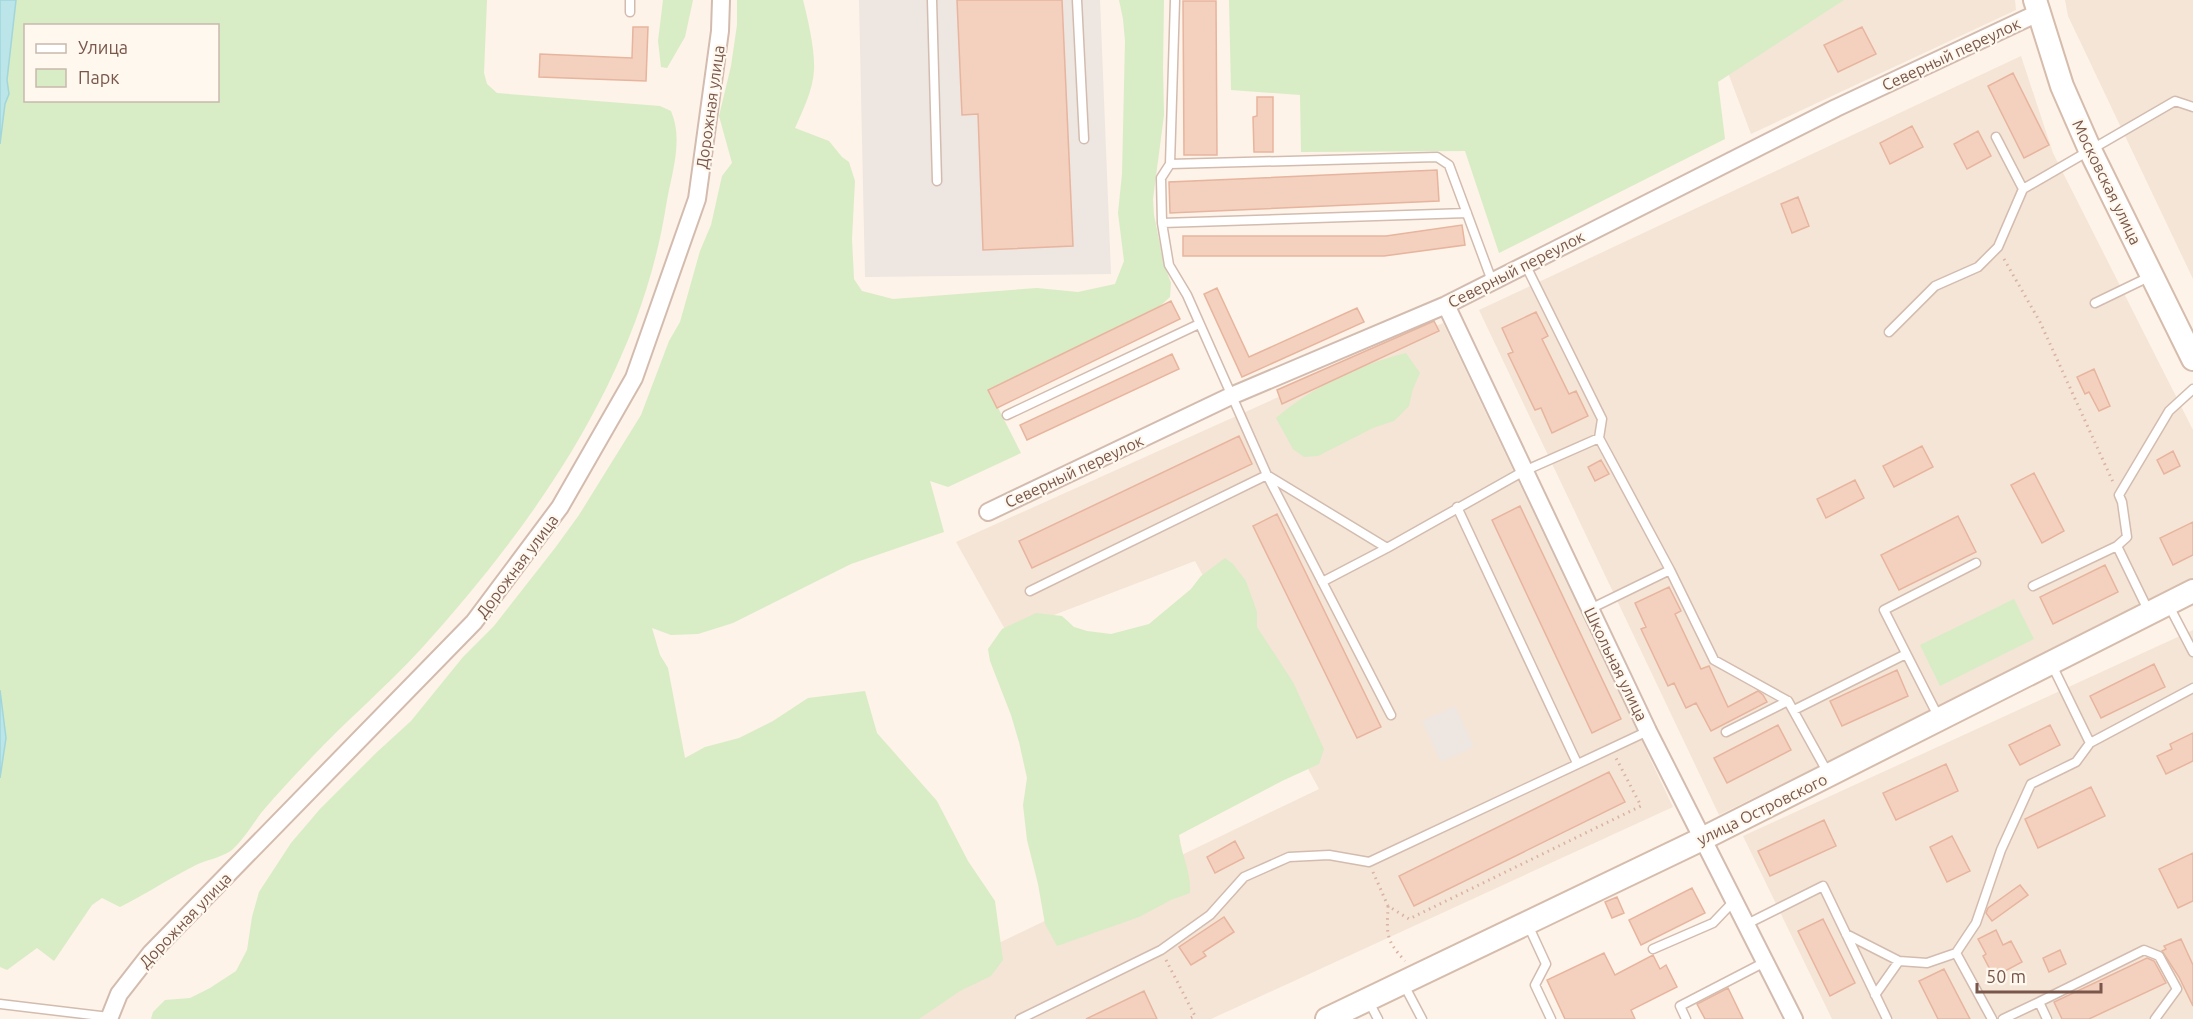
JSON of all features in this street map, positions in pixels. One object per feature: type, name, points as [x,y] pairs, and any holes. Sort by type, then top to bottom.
[{"type":"main road","name":"Московская улица","points":[[2036,7],[2062,86],[2090,150],[2193,359]]},
{"type":"main road","name":"улица Островского","points":[[1327,1019],[1373,1009],[1409,980],[1829,776],[1939,718],[2193,591]]},
{"type":"street","name":"Дорожная улица","points":[[109,1018],[119,994],[151,953],[474,622],[560,507],[634,378],[698,199],[720,31],[721,0]]},
{"type":"street","name":"Северный переулок","points":[[988,512],[1231,396],[1446,305],[2036,7]]},
{"type":"street","name":"Школьная улица","points":[[1446,305],[1648,730],[1794,1019]]},
{"type":"lane","points":[[630,0],[630,12]]},
{"type":"lane","points":[[932,0],[937,182]]},
{"type":"lane","points":[[1077,0],[1084,139]]},
{"type":"lane","points":[[1175,0],[1170,164],[1161,178],[1162,223],[1169,265],[1187,295],[1267,474],[1391,716]]},
{"type":"lane","points":[[1889,332],[1935,286],[1978,267],[1998,246],[2023,189],[2175,101],[2193,107]]},
{"type":"lane","points":[[1996,137],[2023,189]]},
{"type":"lane","points":[[1170,164],[1437,157],[1449,165],[1492,281]]},
{"type":"lane","points":[[1162,223],[1467,213]]},
{"type":"lane","points":[[1525,264],[1602,418],[1599,438],[1670,570],[1714,660],[1788,701],[1829,776]]},
{"type":"lane","points":[[2095,303],[2152,276]]},
{"type":"lane","points":[[1007,415],[1199,324]]},
{"type":"lane","points":[[2032,586],[2117,546],[2127,537],[2119,495],[2169,411],[2193,389]]},
{"type":"lane","points":[[1322,582],[1524,471],[1599,438]]},
{"type":"lane","points":[[1267,474],[1387,548]]},
{"type":"lane","points":[[1030,591],[1267,474]]},
{"type":"lane","points":[[1457,507],[1578,763]]},
{"type":"lane","points":[[2117,546],[2159,608],[2193,652]]},
{"type":"lane","points":[[1939,718],[1884,610],[1976,563]]},
{"type":"lane","points":[[1590,609],[1670,570]]},
{"type":"lane","points":[[1794,710],[1906,654]]},
{"type":"lane","points":[[2050,662],[2090,743]]},
{"type":"lane","points":[[1846,934],[1899,961],[1927,963],[1956,953],[1976,922],[2001,850],[2031,784],[2076,762],[2090,743],[2193,688]]},
{"type":"lane","points":[[1726,732],[1788,701]]},
{"type":"lane","points":[[1020,1019],[1161,950],[1210,915],[1244,877],[1289,857],[1329,855],[1369,862],[1648,730]]},
{"type":"lane","points":[[1747,924],[1823,886],[1887,1019]]},
{"type":"lane","points":[[1653,949],[1713,923],[1734,900]]},
{"type":"lane","points":[[1527,922],[1546,964],[1535,985],[1551,1019]]},
{"type":"lane","points":[[2003,1019],[2144,950],[2159,956],[2177,989],[2156,1019]]},
{"type":"lane","points":[[1956,953],[1992,1019]]},
{"type":"lane","points":[[1875,995],[1899,961]]},
{"type":"lane","points":[[1686,1019],[1680,1006],[1766,962]]},
{"type":"lane","points":[[1409,980],[1422,1019]]},
{"type":"lane","points":[[2039,1002],[2047,1019]]},
{"type":"lane","points":[[0,1004],[109,1018]]},
{"type":"path","points":[[1998,246],[2040,322],[2119,495]]},
{"type":"path","points":[[1388,906],[1409,919],[1641,806],[1611,748]]},
{"type":"path","points":[[1369,862],[1388,906],[1387,936],[1392,947],[1407,963],[1409,980]]},
{"type":"path","points":[[1161,950],[1195,1016],[1188,1019]]},
{"type":"shaded area","points":[[859,0],[1100,0],[1111,274],[865,277]]},
{"type":"shaded area","points":[[1768,0],[2015,0],[2016,10],[1751,134],[1712,30]]},
{"type":"shaded area","points":[[2065,0],[2193,0],[2193,279],[2068,16]]},
{"type":"shaded area","points":[[2021,56],[2053,153],[2193,430],[2193,582],[1719,815],[1479,310]]},
{"type":"shaded area","points":[[1443,323],[1673,807],[1211,1019],[841,1019],[1319,789],[1195,561],[1007,633],[956,542]]},
{"type":"shaded area","points":[[2193,630],[2193,1019],[1832,1019],[1743,836]]},
{"type":"shaded area","points":[[1455,706],[1474,747],[1441,762],[1422,721]]},
{"type":"green space","points":[[0,0],[487,0],[484,73],[487,84],[497,93],[660,106],[671,111],[676,134],[673,170],[652,269],[632,329],[606,388],[576,444],[541,499],[503,551],[421,649],[325,743],[261,813],[233,849],[196,865],[120,907],[102,898],[92,905],[54,961],[37,948],[7,970],[0,967]]},
{"type":"green space","points":[[663,0],[693,0],[685,37],[667,68],[661,67],[658,41]]},
{"type":"green space","points":[[737,0],[803,0],[812,44],[814,70],[810,92],[795,128],[829,141],[849,162],[855,181],[852,239],[854,279],[862,291],[893,299],[1037,288],[1078,292],[1115,284],[1124,261],[1118,213],[1122,174],[1125,41],[1119,0],[1164,0],[1164,115],[1153,199],[1164,264],[1171,283],[1170,297],[1159,307],[989,390],[1021,453],[948,487],[930,481],[944,532],[851,564],[733,623],[698,634],[671,635],[652,628],[660,655],[668,668],[685,758],[705,747],[739,738],[773,721],[808,698],[865,691],[877,733],[937,801],[968,861],[995,901],[1003,960],[991,976],[960,991],[919,1019],[151,1019],[153,1012],[165,1000],[190,998],[236,971],[247,950],[259,892],[291,843],[320,809],[411,721],[463,657],[494,626],[579,515],[641,415],[669,341],[680,322],[700,251],[711,225],[722,176],[732,163],[719,116],[731,66],[737,25]]},
{"type":"green space","points":[[1229,0],[1844,0],[1718,82],[1725,139],[1499,253],[1465,151],[1301,152],[1300,95],[1231,90]]},
{"type":"green space","points":[[1406,353],[1420,373],[1409,406],[1394,421],[1373,428],[1318,456],[1304,457],[1293,449],[1276,418],[1305,396],[1337,378],[1371,363]]},
{"type":"green space","points":[[1225,558],[1233,564],[1246,581],[1257,612],[1257,627],[1293,682],[1324,749],[1319,764],[1179,835],[1189,878],[1190,893],[1139,917],[1057,946],[1045,924],[1027,840],[1023,805],[1027,778],[1019,742],[990,661],[988,649],[1002,629],[1036,613],[1062,616],[1074,627],[1111,634],[1149,624],[1191,589],[1201,576]]},
{"type":"green space","points":[[2014,599],[2034,639],[1940,686],[1920,645]]},
{"type":"water","points":[[0,0],[16,0],[7,80],[9,94],[5,104],[0,144]]},
{"type":"water","points":[[0,690],[6,738],[0,778]]},
{"type":"building","points":[[957,0],[1062,0],[1073,246],[983,250],[978,114],[962,115]]},
{"type":"building","points":[[1183,1],[1216,1],[1217,155],[1184,155]]},
{"type":"building","points":[[633,27],[648,27],[646,81],[539,77],[540,54],[632,58]]},
{"type":"building","points":[[1862,27],[1876,54],[1838,72],[1824,45]]},
{"type":"building","points":[[2013,73],[2049,145],[2024,158],[1988,86]]},
{"type":"building","points":[[1257,97],[1273,97],[1273,152],[1254,152],[1253,117],[1257,116]]},
{"type":"building","points":[[1912,126],[1923,147],[1890,164],[1880,143]]},
{"type":"building","points":[[1978,131],[1991,156],[1967,169],[1954,144]]},
{"type":"building","points":[[1437,170],[1439,201],[1170,213],[1169,182]]},
{"type":"building","points":[[1798,197],[1809,226],[1792,233],[1781,204]]},
{"type":"building","points":[[1462,225],[1465,245],[1384,256],[1183,256],[1183,236],[1386,236]]},
{"type":"building","points":[[1217,288],[1249,357],[1357,308],[1364,322],[1242,377],[1204,294]]},
{"type":"building","points":[[1171,301],[1180,319],[997,408],[988,390]]},
{"type":"building","points":[[1536,312],[1548,336],[1542,339],[1569,394],[1576,391],[1588,416],[1552,433],[1541,408],[1535,410],[1508,354],[1513,352],[1502,328]]},
{"type":"building","points":[[1434,321],[1439,331],[1282,404],[1277,390]]},
{"type":"building","points":[[1172,354],[1179,369],[1027,440],[1020,425]]},
{"type":"building","points":[[2094,369],[2110,406],[2099,411],[2089,392],[2085,394],[2077,377]]},
{"type":"building","points":[[1239,436],[1252,464],[1032,568],[1019,541]]},
{"type":"building","points":[[1922,446],[1933,467],[1894,487],[1883,466]]},
{"type":"building","points":[[2173,451],[2180,466],[2164,474],[2157,460]]},
{"type":"building","points":[[1601,460],[1609,474],[1595,481],[1588,467]]},
{"type":"building","points":[[2034,473],[2064,531],[2042,543],[2011,485]]},
{"type":"building","points":[[1855,480],[1864,498],[1826,518],[1817,499]]},
{"type":"building","points":[[1520,506],[1621,719],[1592,733],[1492,520]]},
{"type":"building","points":[[1277,514],[1381,727],[1357,738],[1253,526]]},
{"type":"building","points":[[1958,516],[1976,552],[1899,590],[1881,555]]},
{"type":"building","points":[[2193,522],[2193,555],[2173,565],[2160,538]]},
{"type":"building","points":[[2105,565],[2118,592],[2053,624],[2040,597]]},
{"type":"building","points":[[1669,587],[1681,611],[1675,614],[1701,669],[1709,666],[1728,707],[1758,691],[1767,702],[1711,731],[1696,703],[1686,708],[1674,683],[1668,686],[1641,629],[1646,627],[1635,603]]},
{"type":"building","points":[[2154,664],[2165,687],[2101,718],[2090,696]]},
{"type":"building","points":[[1897,670],[1908,696],[1842,726],[1830,701]]},
{"type":"building","points":[[1778,725],[1791,750],[1727,783],[1714,758]]},
{"type":"building","points":[[2050,725],[2060,745],[2020,765],[2009,745]]},
{"type":"building","points":[[2193,733],[2193,761],[2166,774],[2157,756],[2172,749],[2170,744]]},
{"type":"building","points":[[1946,764],[1958,791],[1896,820],[1883,793]]},
{"type":"building","points":[[1609,772],[1625,802],[1414,906],[1399,876]]},
{"type":"building","points":[[2091,787],[2105,816],[2038,848],[2025,819]]},
{"type":"building","points":[[1824,820],[1836,846],[1770,876],[1758,851]]},
{"type":"building","points":[[1952,836],[1970,871],[1947,882],[1930,847]]},
{"type":"building","points":[[1235,841],[1244,858],[1215,873],[1207,857]]},
{"type":"building","points":[[2193,853],[2193,901],[2178,908],[2159,869]]},
{"type":"building","points":[[2020,885],[2028,895],[1992,921],[1986,913],[1988,908]]},
{"type":"building","points":[[1692,888],[1705,913],[1641,945],[1629,920]]},
{"type":"building","points":[[1617,897],[1624,913],[1612,918],[1605,902]]},
{"type":"building","points":[[1224,917],[1234,932],[1203,952],[1206,956],[1191,965],[1179,947]]},
{"type":"building","points":[[1823,919],[1855,983],[1830,996],[1798,931]]},
{"type":"building","points":[[1996,930],[2003,945],[2011,941],[2022,962],[1994,977],[1983,956],[1986,954],[1978,939]]},
{"type":"building","points":[[2181,939],[2193,965],[2193,1006],[2179,977],[2162,951],[2166,949],[2164,946]]},
{"type":"building","points":[[2060,950],[2066,964],[2049,972],[2043,958]]},
{"type":"building","points":[[1604,953],[1615,975],[1653,955],[1660,969],[1666,965],[1677,987],[1631,1010],[1635,1019],[1565,1019],[1547,980]]},
{"type":"building","points":[[2147,958],[2154,961],[2166,983],[2089,1019],[2062,1019],[2054,1002]]},
{"type":"building","points":[[1944,969],[1970,1019],[1938,1019],[1919,981]]},
{"type":"building","points":[[1728,988],[1743,1019],[1705,1019],[1697,1004]]},
{"type":"building","points":[[1144,991],[1157,1019],[1086,1019]]}]
